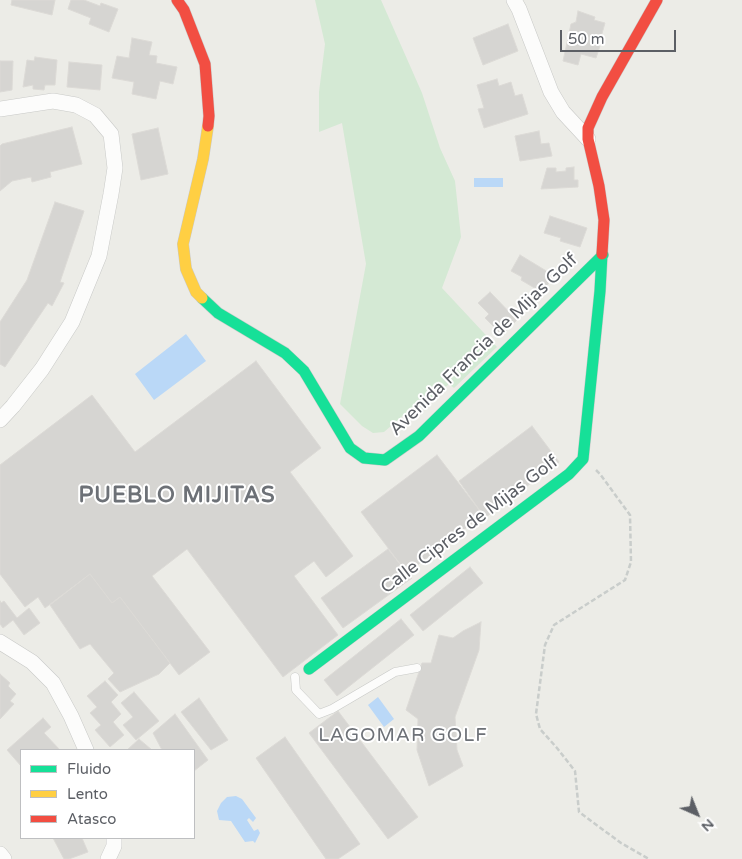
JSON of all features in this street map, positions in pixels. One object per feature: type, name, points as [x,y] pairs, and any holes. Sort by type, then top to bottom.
[{"type":"street","name":"Avenida Francia de Mijas Golf","points":[[177,0],[184,10],[205,64],[209,116],[204,158],[183,244],[186,269],[196,292],[218,313],[285,353],[304,371],[350,448],[364,458],[384,460],[420,436],[603,255]]},
{"type":"street","points":[[588,138],[588,128],[602,97],[657,0]]},
{"type":"street","points":[[519,3],[551,92],[563,112],[588,138]]},
{"type":"street","points":[[0,108],[53,102],[76,105],[95,115],[111,134],[115,168],[99,256],[72,322],[42,369],[14,406],[0,420]]},
{"type":"street","name":"Calle Cipres de Mijas Golf","points":[[309,669],[569,474],[583,459],[600,291],[604,220],[599,186],[588,138]]},
{"type":"street","points":[[0,642],[32,662],[53,683],[71,716],[86,749]]},
{"type":"street","points":[[108,859],[114,846],[114,839]]},
{"type":"street","points":[[0,854],[4,859]]},
{"type":"lane","points":[[295,677],[296,690],[319,714],[332,709],[395,672],[417,668]]},
{"type":"path","points":[[583,459],[600,474],[630,515],[630,562],[625,580],[554,625],[545,645],[536,714],[540,729],[575,771],[579,812],[621,844],[649,859]]},
{"type":"green space","points":[[315,0],[381,0],[422,93],[440,148],[455,181],[461,237],[442,288],[497,347],[454,388],[449,384],[427,403],[422,399],[384,432],[373,433],[362,426],[340,404],[366,264],[342,123],[319,132],[319,92],[325,44]]},
{"type":"water","points":[[474,178],[503,178],[503,187],[474,187]]},
{"type":"water","points":[[186,334],[206,361],[154,400],[135,374]]},
{"type":"water","points":[[378,697],[394,719],[384,727],[368,705]]},
{"type":"water","points":[[236,796],[242,799],[256,818],[253,822],[249,818],[247,820],[254,831],[258,829],[260,833],[255,843],[253,841],[245,842],[231,821],[219,820],[217,811],[221,803],[227,797]]},
{"type":"building","points":[[12,0],[55,0],[52,15],[11,5]]},
{"type":"building","points":[[71,0],[84,0],[100,6],[101,3],[118,9],[109,32],[89,24],[91,18],[68,9]]},
{"type":"building","points":[[578,11],[595,17],[594,20],[605,23],[601,37],[595,35],[593,44],[600,46],[596,58],[581,54],[578,65],[563,61],[571,24],[576,22]]},
{"type":"building","points":[[508,24],[518,51],[483,65],[473,38]]},
{"type":"building","points":[[132,38],[152,42],[149,55],[157,56],[156,63],[177,67],[173,84],[160,81],[156,99],[132,94],[134,82],[112,78],[117,56],[129,58]]},
{"type":"building","points":[[35,57],[57,60],[55,85],[45,85],[44,90],[33,89],[33,85],[23,87],[27,60],[34,61]]},
{"type":"building","points":[[0,61],[13,61],[12,90],[0,92]]},
{"type":"building","points":[[69,62],[102,65],[100,90],[67,87]]},
{"type":"building","points":[[497,79],[499,86],[511,82],[515,96],[522,94],[528,114],[484,128],[478,109],[484,108],[477,85]]},
{"type":"building","points":[[72,127],[82,164],[50,172],[51,177],[32,182],[31,177],[12,181],[0,191],[0,146],[2,144]]},
{"type":"building","points":[[158,128],[168,174],[141,180],[132,134]]},
{"type":"building","points":[[539,131],[541,144],[549,143],[552,156],[520,161],[515,136]]},
{"type":"building","points":[[574,167],[574,180],[578,180],[578,187],[541,189],[547,168],[556,168],[556,172],[566,171],[566,168]]},
{"type":"building","points":[[55,202],[84,211],[60,282],[64,283],[52,306],[48,303],[5,367],[0,364],[0,322],[27,280]]},
{"type":"building","points":[[550,216],[587,228],[580,247],[560,241],[561,238],[544,233]]},
{"type":"building","points":[[520,255],[553,275],[543,293],[521,280],[522,277],[511,271]]},
{"type":"building","points":[[490,292],[517,320],[502,335],[485,318],[489,314],[478,303]]},
{"type":"building","points":[[256,361],[321,448],[290,472],[353,556],[326,577],[314,561],[294,576],[338,635],[283,677],[187,549],[152,576],[210,652],[179,675],[120,597],[112,603],[90,574],[45,608],[38,597],[25,607],[0,574],[0,465],[92,395],[135,452]]},
{"type":"building","points":[[532,426],[559,462],[486,517],[459,481]]},
{"type":"building","points":[[437,455],[483,515],[407,573],[361,512]]},
{"type":"building","points":[[388,549],[412,578],[343,628],[321,598]]},
{"type":"building","points":[[470,567],[483,583],[423,631],[410,615]]},
{"type":"building","points":[[90,574],[112,603],[120,597],[170,663],[159,674],[120,692],[108,679],[114,673],[90,644],[80,649],[50,605]]},
{"type":"building","points":[[0,601],[1,603],[4,601],[17,618],[29,608],[40,623],[24,635],[13,620],[3,628],[0,624]]},
{"type":"building","points":[[401,619],[414,635],[337,696],[324,680]]},
{"type":"building","points":[[481,622],[479,650],[455,717],[457,750],[463,766],[429,786],[417,750],[418,719],[406,710],[422,663],[431,663],[439,635],[453,638]]},
{"type":"building","points":[[0,674],[10,683],[8,686],[16,694],[10,701],[14,704],[0,719]]},
{"type":"building","points":[[105,681],[118,695],[111,702],[121,714],[113,722],[124,735],[110,747],[95,730],[101,725],[90,713],[97,707],[87,696]]},
{"type":"building","points":[[134,692],[159,721],[136,740],[123,725],[133,717],[121,703]]},
{"type":"building","points":[[199,698],[228,740],[211,750],[181,712]]},
{"type":"building","points":[[338,711],[418,817],[388,839],[309,733]]},
{"type":"building","points":[[175,714],[208,760],[195,770],[195,749],[161,749],[153,733]]},
{"type":"building","points":[[43,718],[51,727],[44,733],[59,749],[20,749],[20,765],[7,750]]},
{"type":"building","points":[[285,737],[360,844],[338,859],[326,859],[256,758]]},
{"type":"building","points":[[139,739],[151,749],[128,749]]},
{"type":"building","points":[[54,839],[82,839],[88,852],[64,859]]},
{"type":"traffic: fast","points":[[309,669],[569,474],[583,459],[602,254]]},
{"type":"traffic: fast","points":[[202,298],[218,313],[285,353],[304,371],[350,448],[364,458],[385,460],[419,436],[603,255]]},
{"type":"traffic: slow","points":[[202,298],[196,292],[186,269],[183,244],[203,159],[208,126]]},
{"type":"traffic: jam","points":[[177,0],[184,10],[205,64],[208,126]]},
{"type":"traffic: jam","points":[[602,254],[604,220],[599,186],[588,139],[588,128],[602,97],[657,0]]},
{"type":"district","name":"PUEBLO MIJITAS","points":[[177,496]]},
{"type":"district","name":"LAGOMAR GOLF","points":[[403,736]]}]
